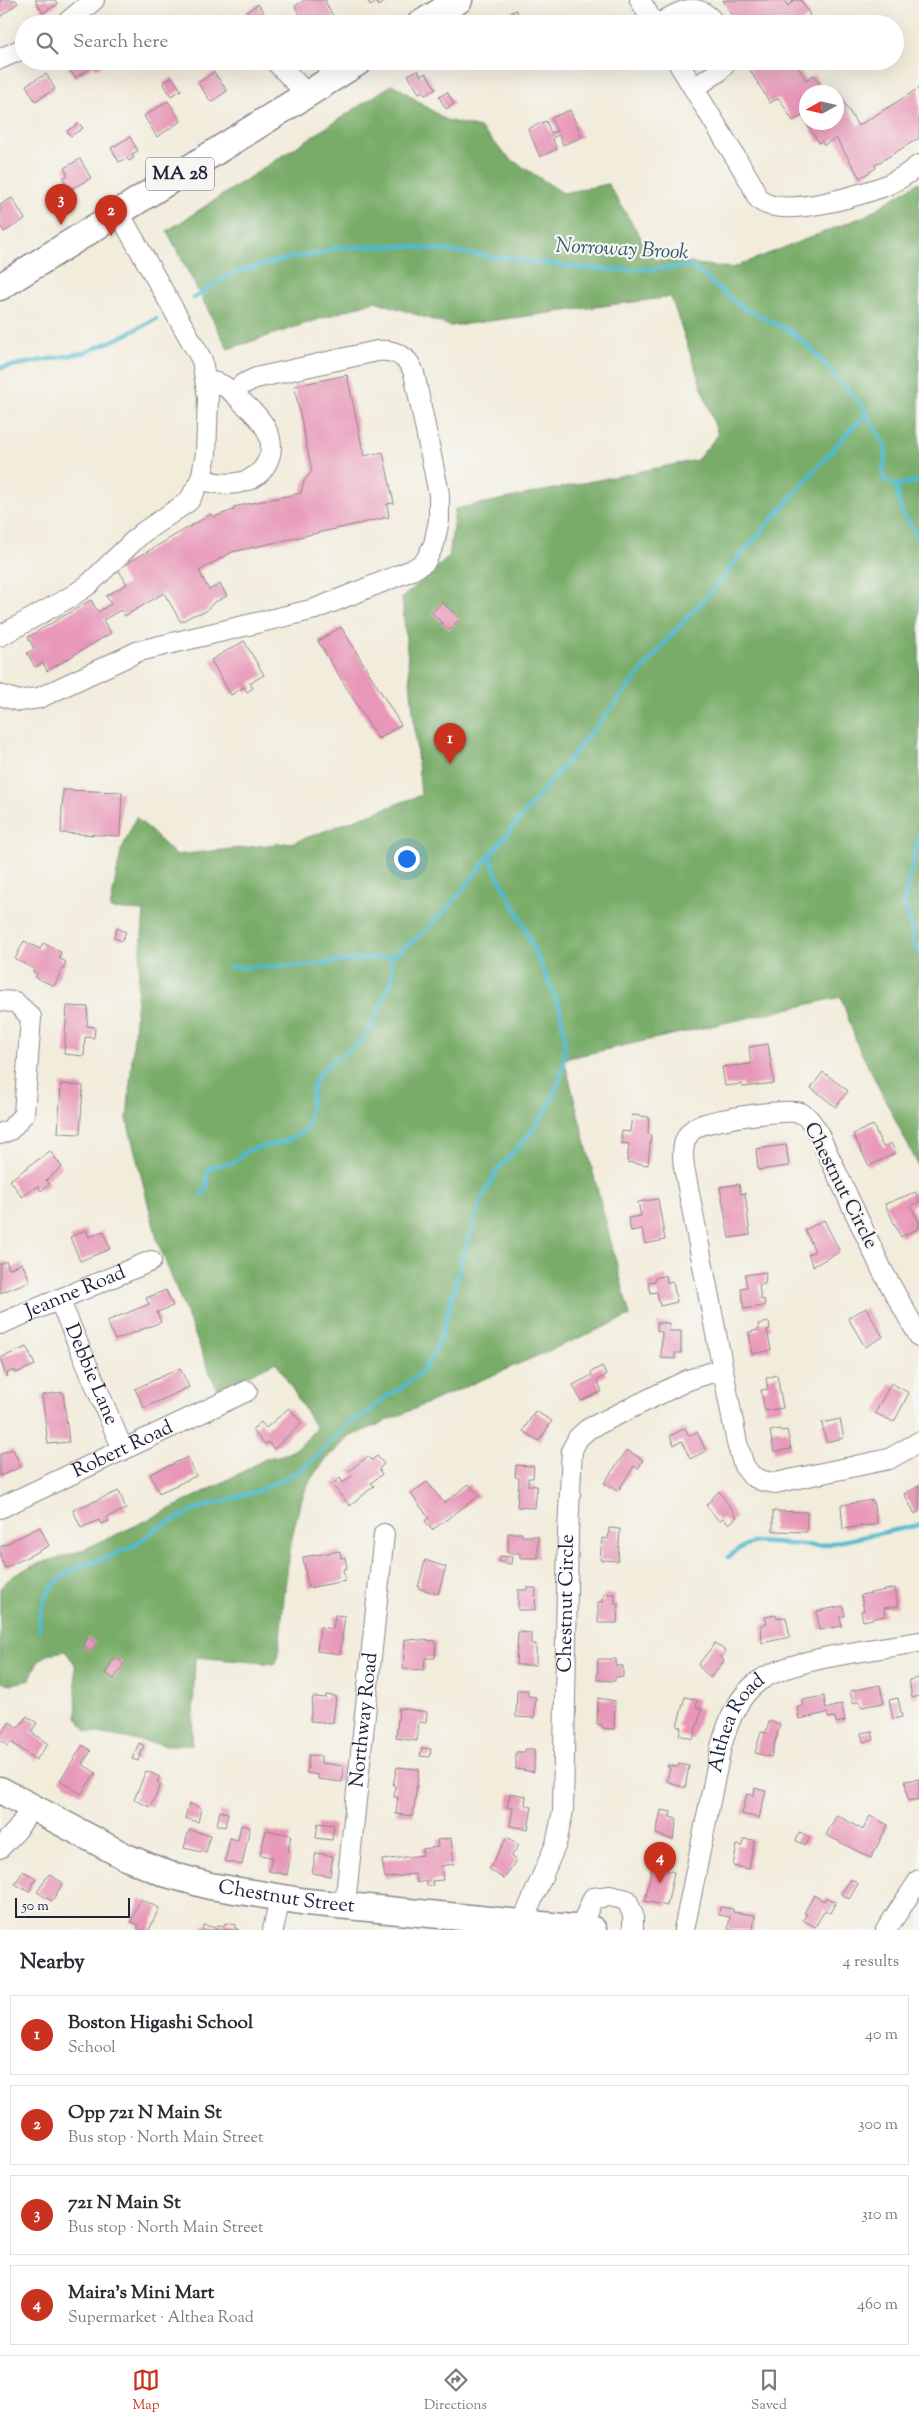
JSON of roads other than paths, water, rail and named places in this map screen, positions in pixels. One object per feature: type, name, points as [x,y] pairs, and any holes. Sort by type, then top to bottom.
[{"type":"main road","points":[[434,15],[458,0]]},
{"type":"main road","name":"MA 28","points":[[0,287],[346,70]]},
{"type":"main road","name":"Chestnut Street","points":[[0,1790],[110,1850],[167,1874],[226,1890],[520,1926],[587,1929]]},
{"type":"street","points":[[76,15],[94,0]]},
{"type":"street","points":[[640,0],[649,15]]},
{"type":"street","points":[[673,15],[693,8],[708,15]]},
{"type":"street","points":[[0,59],[15,52]]},
{"type":"street","points":[[284,70],[307,94]]},
{"type":"street","points":[[683,70],[750,181],[758,198],[771,206],[796,207],[852,196],[883,186],[919,166]]},
{"type":"street","points":[[694,88],[720,70]]},
{"type":"street","points":[[0,636],[88,585],[142,533],[189,501],[201,479],[206,454],[207,382],[198,350],[119,213]]},
{"type":"street","points":[[0,695],[19,701],[40,698],[139,651],[314,609],[412,570],[429,557],[439,520],[438,486],[414,373],[410,364],[402,356],[392,351],[377,352],[266,375],[247,381],[234,394]]},
{"type":"street","points":[[201,479],[218,483],[244,482],[257,475],[267,463],[271,450],[267,431],[234,394],[219,383],[207,382]]},
{"type":"street","points":[[0,1001],[16,1002],[30,1017],[31,1036],[24,1114],[10,1130],[0,1134]]},
{"type":"street","name":"Chestnut Circle","points":[[919,1336],[887,1279],[818,1133],[810,1120],[799,1112],[792,1111],[713,1121],[700,1125],[690,1132],[682,1152],[722,1369],[741,1459],[752,1476],[762,1481],[781,1482],[881,1461],[898,1455],[919,1442]]},
{"type":"street","name":"Jeanne Road","points":[[0,1324],[152,1261]]},
{"type":"street","name":"Debbie Lane","points":[[59,1300],[123,1450]]},
{"type":"street","name":"Chestnut Circle","points":[[520,1926],[556,1844],[563,1811],[568,1532],[572,1450],[578,1438],[588,1429],[688,1380],[722,1369]]},
{"type":"street","name":"Robert Road","points":[[0,1508],[247,1391]]},
{"type":"street","name":"Northway Road","points":[[345,1905],[384,1534]]},
{"type":"street","name":"Althea Road","points":[[684,1930],[721,1746],[730,1720],[746,1694],[759,1682],[784,1669],[919,1642]]},
{"type":"street","points":[[0,1848],[17,1830],[31,1808]]},
{"type":"street","points":[[886,1930],[919,1880]]},
{"type":"street","points":[[587,1929],[593,1898],[610,1896],[627,1900],[633,1915],[633,1930]]},
{"type":"street","points":[[273,1930],[280,1898]]},
{"type":"waterway","name":"Norroway Brook","points":[[194,298],[226,277],[243,270],[294,257],[317,254],[339,247],[407,246],[582,268],[623,270],[693,267],[740,306],[792,332],[813,351],[862,406],[886,448],[886,458],[882,473],[885,480],[896,485],[919,481]]},
{"type":"waterway","name":"Norroway Brook","points":[[0,368],[83,353],[121,337],[156,319]]},
{"type":"waterway","points":[[39,1630],[41,1609],[49,1590],[63,1576],[78,1567],[109,1557],[137,1544],[157,1528],[199,1508],[258,1491],[299,1471],[316,1457],[350,1422],[366,1414],[385,1397],[401,1388],[422,1371],[432,1357],[441,1337],[463,1256],[482,1199],[497,1170],[528,1136],[548,1108],[560,1080],[564,1059],[565,1041],[560,1008],[518,913],[494,869],[490,855],[678,627],[713,590],[740,556],[850,430],[867,415]]},
{"type":"waterway","points":[[896,485],[901,511],[914,530],[919,545]]},
{"type":"waterway","points":[[919,834],[904,903],[912,928],[913,941],[919,954]]},
{"type":"waterway","points":[[201,1195],[207,1188],[207,1176],[210,1167],[233,1163],[248,1150],[287,1141],[307,1129],[314,1081],[328,1064],[360,1042],[369,1030],[392,982],[392,956],[421,935],[446,910],[490,855]]},
{"type":"waterway","points":[[230,967],[298,966],[392,956]]},
{"type":"waterway","points":[[728,1557],[745,1545],[756,1542],[819,1546],[919,1525]]},
{"type":"place","name":"721 N Main St","points":[[61,225]]},
{"type":"place","name":"Opp 721 N Main St","points":[[111,236]]},
{"type":"place","name":"Boston Higashi School","points":[[450,764]]},
{"type":"place","name":"Maira's Mini Mart","points":[[660,1883]]}]
